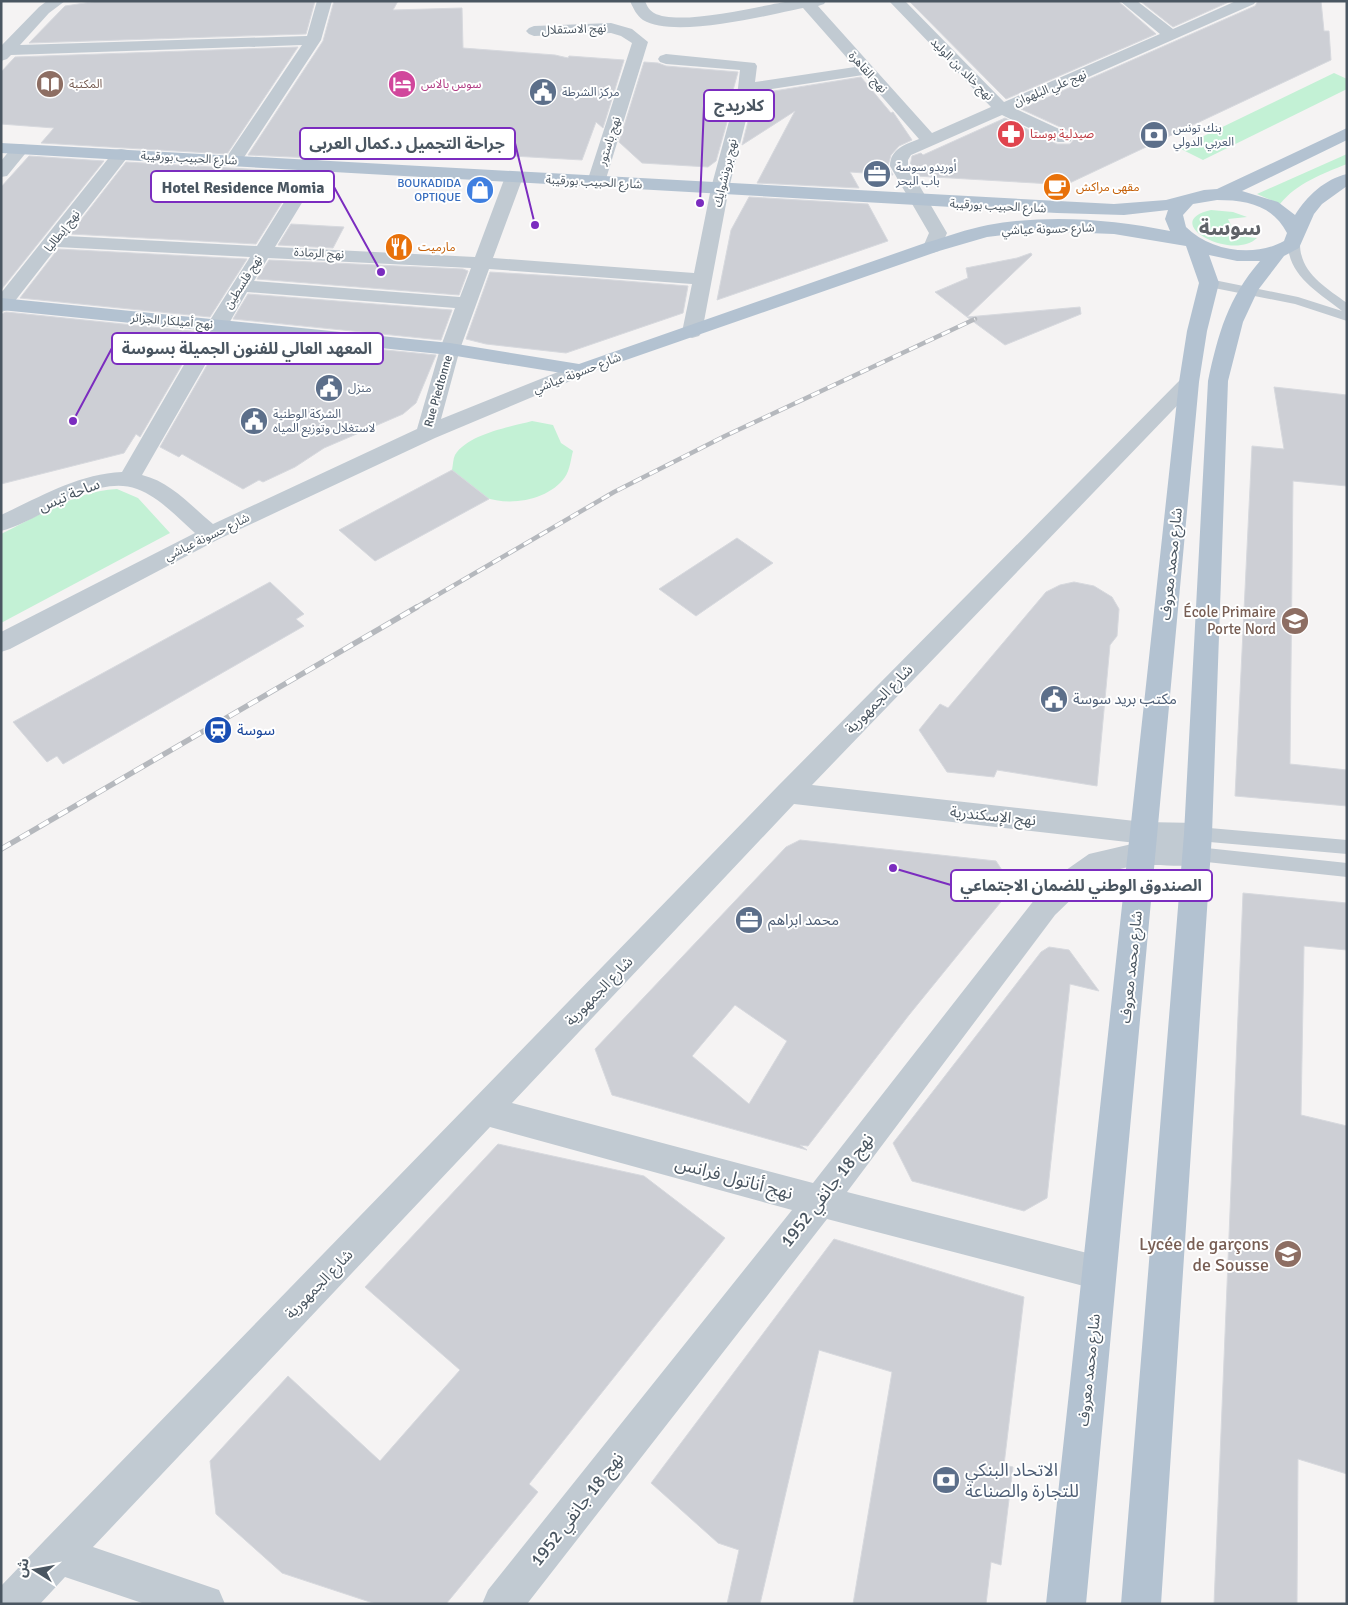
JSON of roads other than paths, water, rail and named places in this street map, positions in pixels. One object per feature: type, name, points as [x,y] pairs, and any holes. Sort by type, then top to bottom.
[{"type":"main road","points":[[1221,194],[1347,133]]},
{"type":"main road","name":"شارع الحبيب بورقيبة","points":[[1,148],[720,188],[921,202],[1113,210],[1150,207],[1221,194]]},
{"type":"main road","points":[[1141,1604],[1198,844],[1218,381],[1229,333],[1248,290],[1289,243],[1307,208],[1324,191],[1347,179]]},
{"type":"main road","points":[[1221,194],[1258,200],[1286,214],[1294,224],[1289,243]]},
{"type":"main road","points":[[1186,201],[1177,208],[1173,217],[1176,227],[1192,242],[1209,283]]},
{"type":"main road","name":"شارع حسونة عياشي","points":[[580,370],[932,247],[988,231],[1021,227],[1058,226],[1119,228],[1192,242],[1210,251],[1229,255],[1262,256],[1289,243]]},
{"type":"main road","name":"شارع محمد معروف","points":[[1066,1604],[1189,382],[1197,331],[1209,283]]},
{"type":"main road","name":"نهج أميلكار الجزائر","points":[[2,305],[450,349],[580,370]]},
{"type":"street","points":[[4,53],[44,10],[58,1]]},
{"type":"street","points":[[232,161],[313,40],[325,1]]},
{"type":"street","points":[[637,1],[644,14],[662,20],[699,21],[813,2]]},
{"type":"street","name":"نهج خالد بن الوليد","points":[[896,1],[1001,108],[1064,138]]},
{"type":"street","points":[[1127,1],[1171,35]]},
{"type":"street","name":"نهج علي البلهوان","points":[[921,202],[899,166],[898,160],[905,151],[1001,108],[1095,70],[1249,1]]},
{"type":"street","name":"نهج القاهرة","points":[[813,2],[866,70],[928,140]]},
{"type":"street","name":"نهج الاستقلال","points":[[534,31],[611,28],[624,30],[640,42]]},
{"type":"street","points":[[4,53],[313,40]]},
{"type":"street","name":"نهج باستور","points":[[596,182],[640,42]]},
{"type":"street","name":"نهج برونشوايك","points":[[666,59],[748,66],[746,88],[720,188],[692,332]]},
{"type":"street","points":[[746,88],[866,70]]},
{"type":"street","points":[[1,172],[20,149]]},
{"type":"street","name":"نهج إيطاليا","points":[[2,305],[121,154]]},
{"type":"street","name":"نهج فلسطين","points":[[129,479],[217,325],[316,165]]},
{"type":"street","name":"Rue Piedtonne","points":[[426,433],[450,349],[514,178]]},
{"type":"street","points":[[921,202],[938,232],[932,247]]},
{"type":"street","name":"نهج الرمادة","points":[[54,241],[482,262],[703,279]]},
{"type":"street","points":[[241,286],[467,303]]},
{"type":"street","name":"شارع حسونة عياشي","points":[[1,643],[211,534],[426,433],[580,370]]},
{"type":"street","name":"شارع الجمهورية","points":[[12,1604],[486,1111],[788,793],[1189,382]]},
{"type":"street","name":"ساحة تيس","points":[[1,524],[92,482],[129,479],[144,483],[156,490],[211,534]]},
{"type":"street","name":"نهج الإسكندرية","points":[[788,793],[1143,843]]},
{"type":"street","name":"نهج 18 جانفي 1952","points":[[502,1604],[820,1201],[1045,907],[1069,883],[1099,862],[1143,843],[1198,844]]},
{"type":"street","name":"نهج أناتول فرانس","points":[[486,1111],[820,1201],[1099,1273]]},
{"type":"street","points":[[58,1555],[205,1604]]},
{"type":"lane","points":[[1289,243],[1294,257],[1303,271],[1324,291],[1347,308]]},
{"type":"lane","points":[[1209,283],[1298,301],[1347,317]]},
{"type":"lane","points":[[1198,844],[1347,848]]},
{"type":"lane","points":[[1198,844],[1347,870]]},
{"type":"railway","points":[[415,608],[614,492],[725,436],[975,319]]},
{"type":"railway","points":[[1,849],[417,607]]},
{"type":"place","name":"المكتبة","points":[[50,84]]},
{"type":"place","name":"سوس بالاس","points":[[402,84]]},
{"type":"place","name":"مركز الشرطة","points":[[543,92]]},
{"type":"place","name":"صيدلية بوستا","points":[[1011,134]]},
{"type":"place","name":"بنك تونس العربي الدولي","points":[[1154,135]]},
{"type":"place","name":"أوريدو سوسة باب البحر","points":[[877,174]]},
{"type":"place","name":"مقهى مراكش","points":[[1057,187]]},
{"type":"place","name":"BOUKADIDA OPTIQUE","points":[[480,190]]},
{"type":"place","name":"كلاريدج","points":[[700,203]]},
{"type":"place","name":"جراحة التجميل د.كمال العربى","points":[[535,225]]},
{"type":"place","name":"مارميت","points":[[399,247]]},
{"type":"place","name":"Hotel Residence Momia","points":[[381,272]]},
{"type":"place","name":"منزل","points":[[329,388]]},
{"type":"place","name":"المعهد العالي للفنون الجميلة بسوسة","points":[[73,421]]},
{"type":"place","name":"الشركة الوطنية لاستغلال وتوزيع المياه","points":[[254,421]]},
{"type":"place","name":"École Primaire Porte Nord","points":[[1295,621]]},
{"type":"place","name":"مكتب بريد سوسة","points":[[1054,699]]},
{"type":"place","name":"سوسة","points":[[218,730]]},
{"type":"place","name":"الصندوق الوطني للضمان الاجتماعي","points":[[893,868]]},
{"type":"place","name":"محمد ابراهم","points":[[749,920]]},
{"type":"place","name":"Lycée de garçons de Sousse","points":[[1288,1254]]},
{"type":"place","name":"الاتحاد البنكي للتجارة والصناعة","points":[[946,1480]]},
{"type":"district","name":"سوسة","points":[[1230,228]]}]
